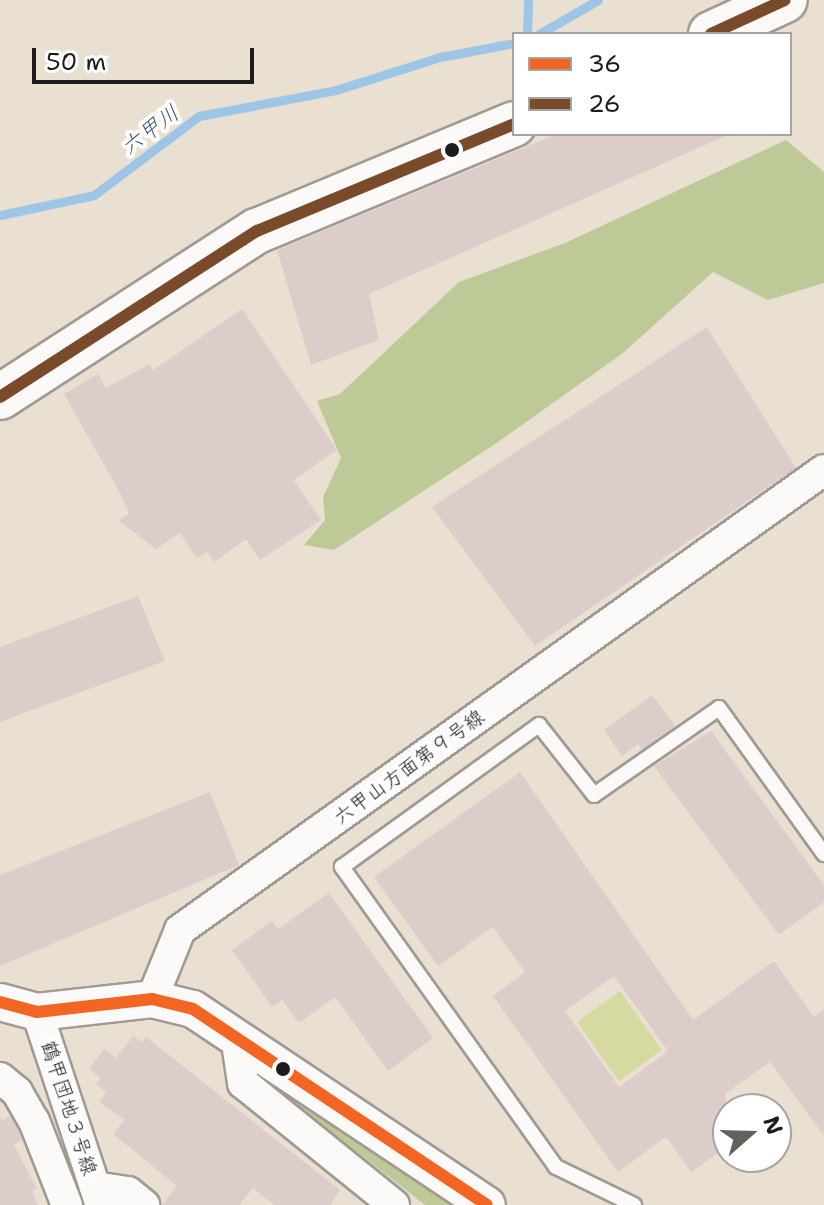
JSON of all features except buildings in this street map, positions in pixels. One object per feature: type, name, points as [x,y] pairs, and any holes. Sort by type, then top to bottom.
[{"type":"main road","points":[[715,32],[785,0]]},
{"type":"main road","points":[[0,397],[257,231],[512,125]]},
{"type":"street","name":"六甲山方面第９号線","points":[[152,999],[180,930],[824,470]]},
{"type":"street","points":[[0,1002],[37,1012],[152,999],[193,1009],[487,1205]]},
{"type":"street","name":"鶴甲団地３号線","points":[[37,1012],[98,1196]]},
{"type":"street","points":[[236,1036],[243,1083],[394,1205]]},
{"type":"street","points":[[0,1078],[17,1092],[34,1121],[67,1205]]},
{"type":"street","points":[[98,1196],[128,1192],[144,1205]]},
{"type":"lane","points":[[634,1205],[556,1167],[342,867],[539,725],[594,795],[719,708],[824,854]]},
{"type":"green space","points":[[786,140],[824,172],[824,283],[768,300],[713,272],[623,353],[498,442],[334,550],[304,545],[325,520],[323,497],[341,458],[317,401],[340,394],[459,282],[565,243]]},
{"type":"green space","points":[[620,991],[662,1050],[619,1081],[577,1022]]},
{"type":"green space","points":[[272,1086],[451,1205],[425,1205]]},
{"type":"waterway","points":[[527,32],[528,0]]},
{"type":"waterway","name":"六甲川","points":[[542,32],[598,0]]},
{"type":"waterway","name":"六甲川","points":[[0,215],[94,195],[199,116],[336,90],[440,57],[512,43]]},
{"type":"transit line","name":"26","points":[[715,32],[785,0]]},
{"type":"transit line","name":"26","points":[[0,397],[257,231],[512,125]]},
{"type":"transit line","name":"36","points":[[0,1002],[37,1012],[152,999],[193,1009],[487,1205]]}]
